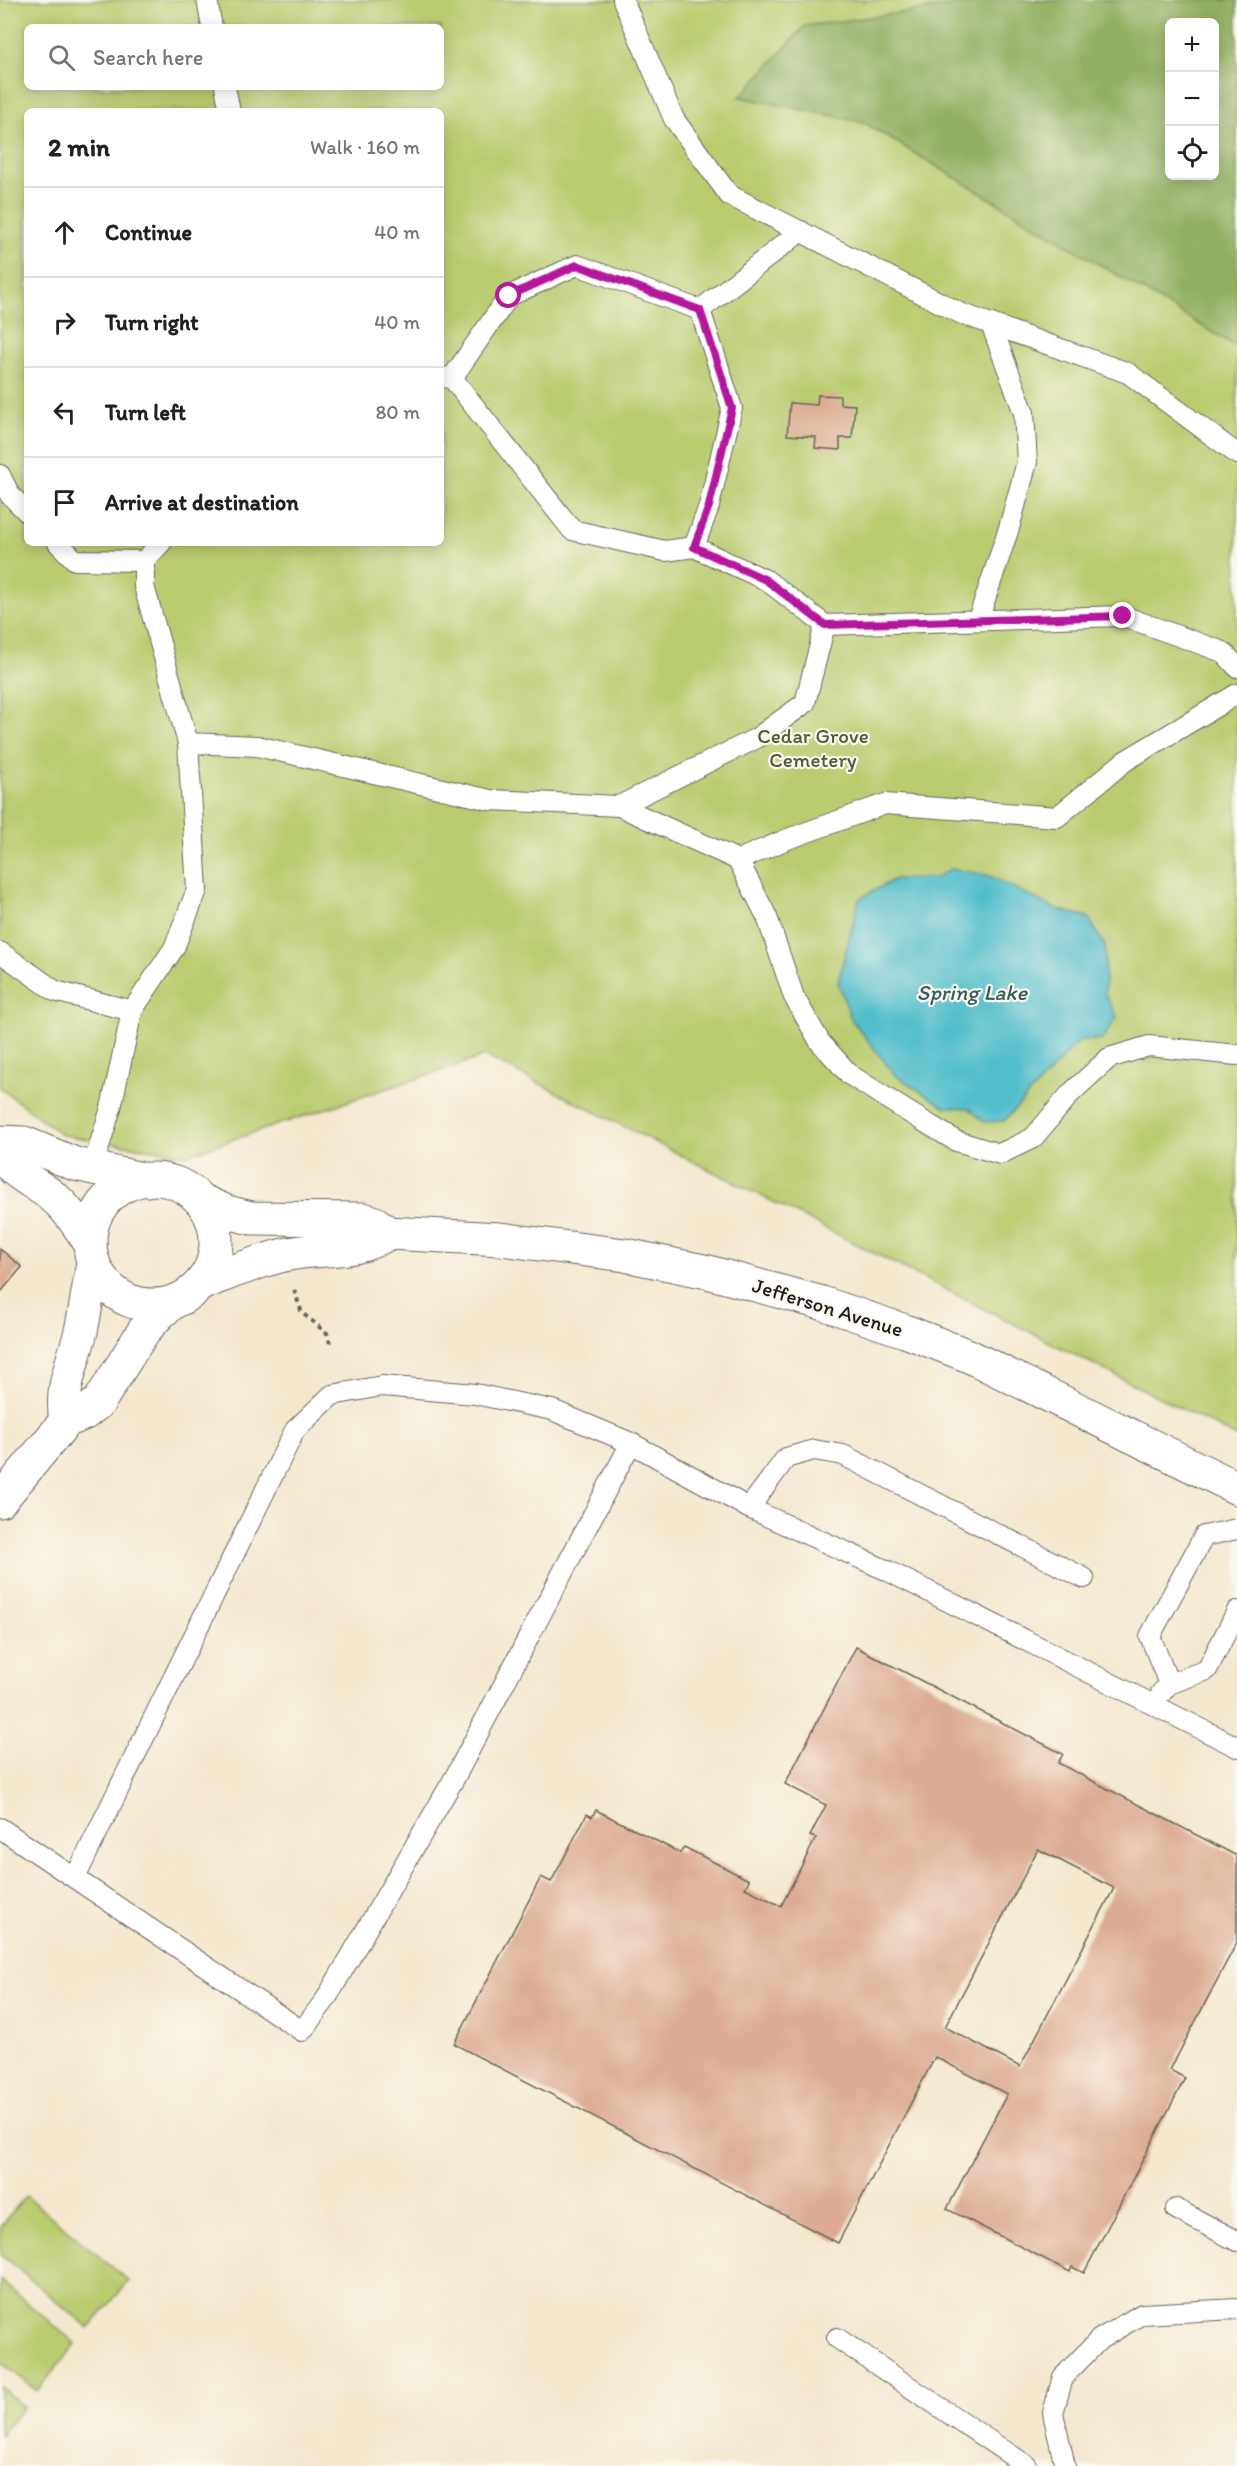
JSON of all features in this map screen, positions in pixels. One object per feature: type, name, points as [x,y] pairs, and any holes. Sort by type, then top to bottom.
[{"type":"main road","points":[[0,1142],[24,1143],[56,1158],[92,1169],[147,1180],[170,1182],[191,1192],[200,1200],[212,1219],[216,1243],[212,1265],[188,1293],[160,1313],[143,1332],[99,1402],[85,1413],[66,1421],[0,1501]]},
{"type":"main road","points":[[0,1151],[8,1164],[57,1201],[77,1222],[110,1288],[127,1299],[156,1305],[285,1254],[361,1247],[374,1243],[388,1233]]},
{"type":"main road","points":[[66,1421],[63,1403],[64,1386],[81,1331],[97,1214],[108,1198],[126,1186],[147,1180]]},
{"type":"main road","name":"Jefferson Avenue","points":[[200,1200],[227,1212],[251,1218],[363,1219],[375,1223],[388,1233],[500,1239],[635,1257],[708,1272],[822,1303],[969,1356],[1237,1488]]},
{"type":"lane","points":[[207,0],[211,24]]},
{"type":"lane","points":[[623,0],[674,120],[729,195],[960,313],[1128,373],[1237,454]]},
{"type":"lane","points":[[226,90],[229,108]]},
{"type":"lane","points":[[700,310],[801,231]]},
{"type":"lane","points":[[700,310],[577,265],[509,296],[446,377],[572,530],[665,551],[694,547],[766,580],[825,625],[1123,616],[1222,652],[1237,667]]},
{"type":"lane","points":[[694,547],[709,506],[732,408],[700,310]]},
{"type":"lane","points":[[978,620],[1009,528],[1027,462],[1024,413],[991,324]]},
{"type":"lane","points":[[0,475],[10,495],[24,509]]},
{"type":"lane","points":[[61,546],[75,560],[144,561]]},
{"type":"lane","points":[[92,1169],[111,1108],[132,1011],[174,948],[197,890],[188,743],[144,586],[144,561],[157,546]]},
{"type":"lane","points":[[619,806],[757,738],[805,703],[825,625]]},
{"type":"lane","points":[[738,861],[785,840],[885,804],[1057,817],[1125,761],[1237,694]]},
{"type":"lane","points":[[188,743],[257,746],[490,800],[619,806],[738,861],[767,917],[794,998],[820,1042],[850,1075],[956,1141],[1000,1154],[1033,1138],[1071,1093],[1109,1058],[1149,1046],[1237,1055]]},
{"type":"lane","points":[[0,952],[55,991],[132,1011]]},
{"type":"lane","points":[[75,1878],[295,1430],[332,1395],[382,1386],[475,1394],[552,1410],[631,1443],[749,1508],[888,1571],[1237,1747]]},
{"type":"lane","points":[[0,1828],[302,2031],[327,1999],[455,1777],[631,1443]]},
{"type":"lane","points":[[749,1508],[786,1458],[814,1450],[843,1455],[1084,1578]]},
{"type":"lane","points":[[1169,1684],[1150,1636],[1204,1536],[1237,1529]]},
{"type":"lane","points":[[1152,1704],[1169,1684],[1207,1670],[1237,1611]]},
{"type":"lane","points":[[1176,2209],[1237,2241]]},
{"type":"lane","points":[[1065,2466],[1053,2412],[1063,2378],[1100,2339],[1142,2314],[1237,2309]]},
{"type":"lane","points":[[837,2338],[1027,2466]]},
{"type":"path","points":[[292,1283],[302,1313],[327,1333],[330,1343]]},
{"type":"green space","name":"Cedar Grove Cemetery","points":[[0,0],[978,0],[740,97],[863,122],[1237,347],[1237,1437],[485,1056],[186,1155],[62,1135],[0,1088]]},
{"type":"green space","points":[[978,0],[1237,0],[1237,347],[863,122],[740,97],[805,26],[973,3]]},
{"type":"green space","points":[[26,2196],[129,2281],[89,2328],[0,2254],[0,2226]]},
{"type":"green space","points":[[0,2280],[76,2344],[37,2391],[0,2361]]},
{"type":"green space","points":[[0,2387],[24,2407],[0,2435]]},
{"type":"water","name":"Spring Lake","points":[[951,869],[988,875],[1056,909],[1088,917],[1105,946],[1105,994],[1117,1017],[1102,1040],[1080,1040],[1004,1121],[984,1122],[969,1108],[945,1107],[895,1075],[851,1019],[838,982],[859,899],[895,879],[935,878]]},
{"type":"building","points":[[818,395],[840,396],[840,404],[855,405],[852,438],[840,438],[840,450],[815,448],[816,437],[787,435],[790,403],[817,405]]},
{"type":"building","points":[[0,1249],[22,1267],[0,1293]]},
{"type":"building","points":[[856,1647],[1063,1754],[1058,1763],[1237,1856],[1237,1942],[1170,2070],[1185,2078],[1084,2273],[1072,2267],[1070,2272],[947,2209],[1007,2094],[935,2057],[838,2243],[454,2044],[541,1877],[551,1882],[587,1814],[592,1817],[596,1810],[680,1853],[684,1847],[749,1880],[745,1888],[781,1906],[816,1838],[810,1836],[826,1805],[785,1784]],"holes":[[[1038,1849],[1114,1888],[1020,2067],[945,2027]]]},
{"type":"route","points":[[509,296],[577,265],[700,310],[732,408],[709,506],[694,547],[766,580],[825,625],[1123,616]]}]
